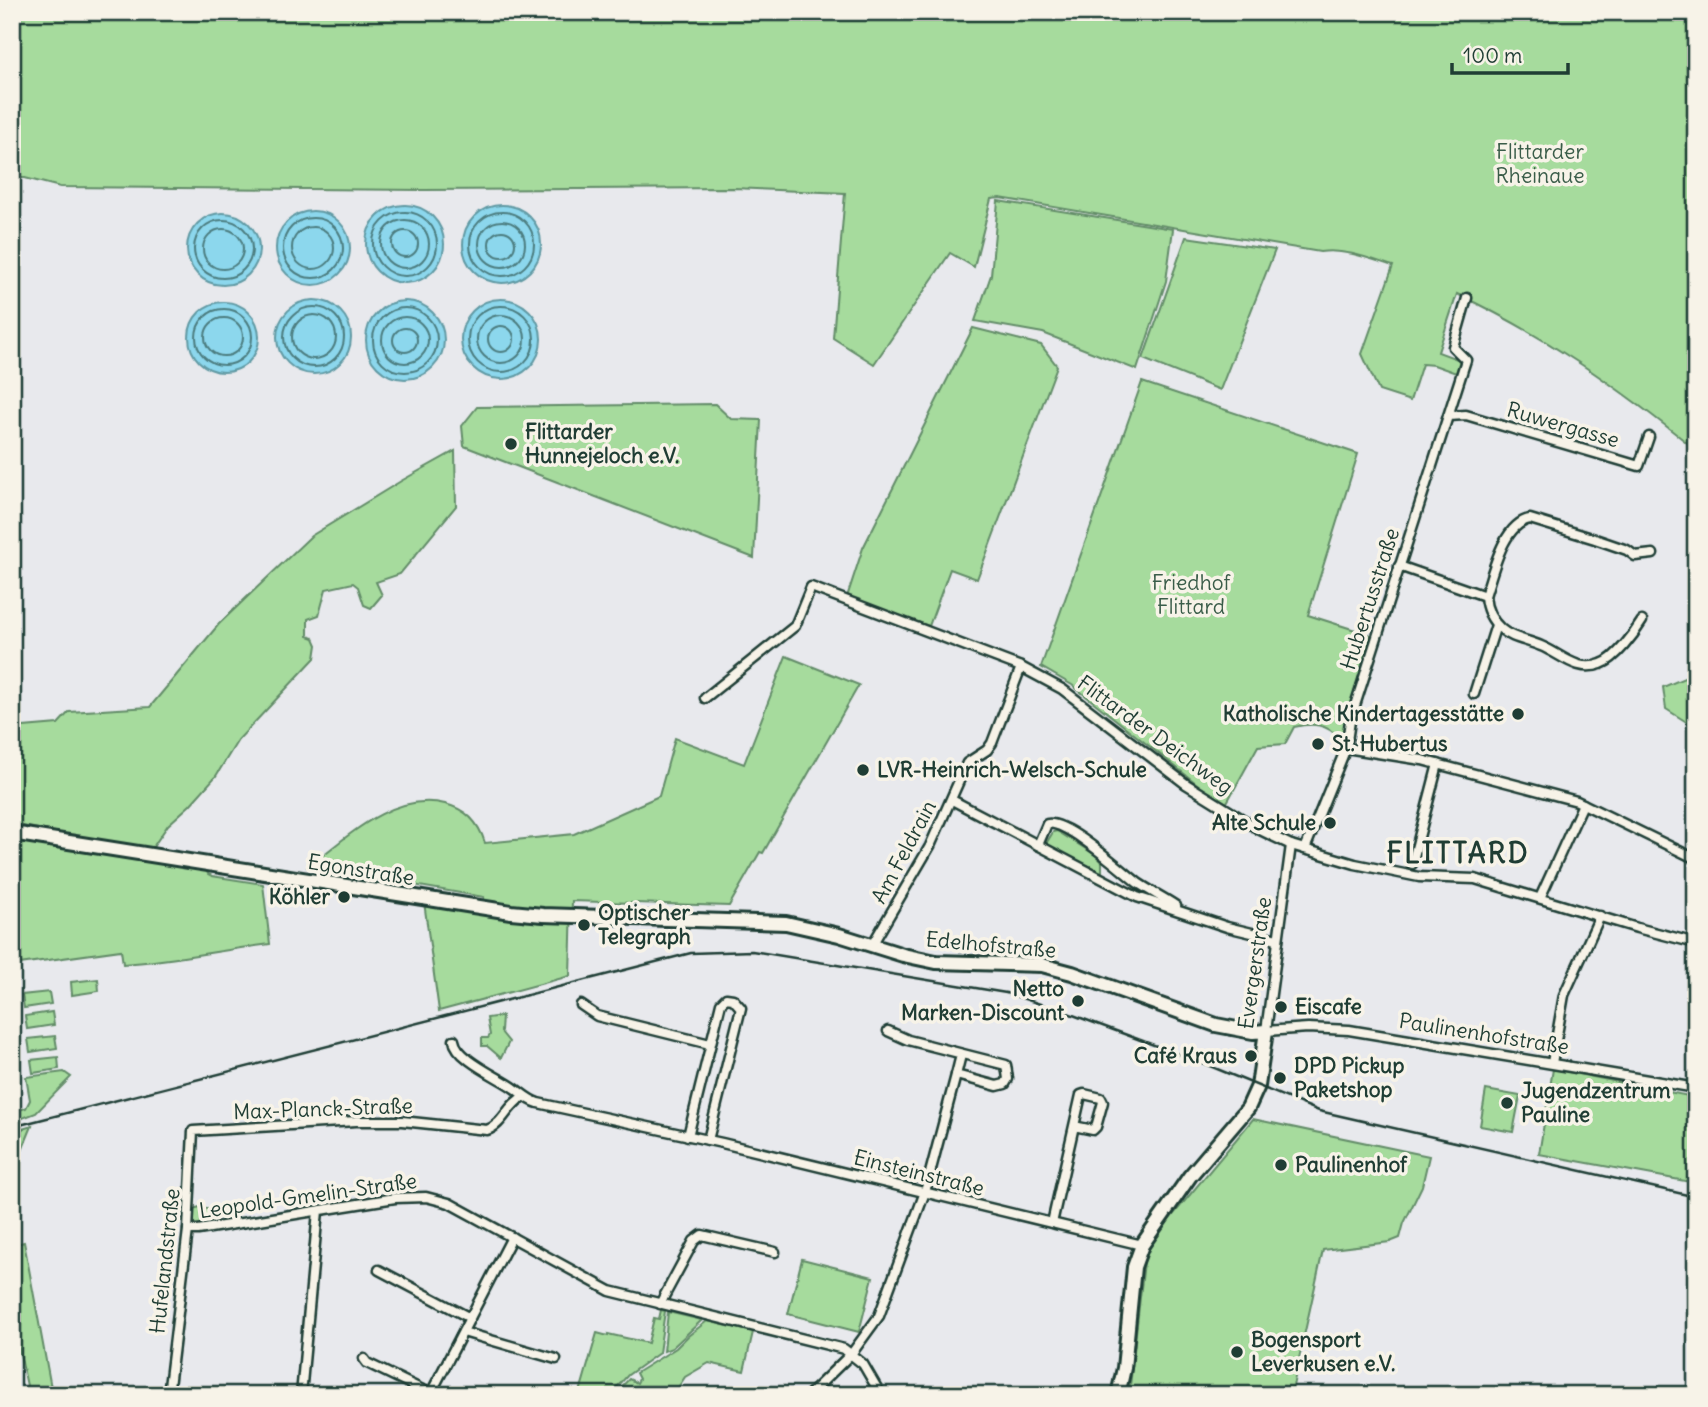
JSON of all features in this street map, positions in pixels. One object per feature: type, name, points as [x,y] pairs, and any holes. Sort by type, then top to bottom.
[{"type":"street","name":"Hubertusstraße","points":[[1305,849],[1346,748],[1350,721],[1466,359],[1453,347],[1467,298]]},
{"type":"street","name":"Ruwergasse","points":[[1448,416],[1466,415],[1639,466],[1649,437]]},
{"type":"street","points":[[1642,621],[1623,647],[1602,664],[1584,666],[1560,659],[1552,651],[1513,637],[1496,625],[1486,609],[1485,596],[1500,552],[1512,529],[1521,521],[1530,519],[1595,539],[1635,556],[1653,554]]},
{"type":"street","points":[[1399,566],[1485,596]]},
{"type":"street","name":"Flittarder Deichweg","points":[[705,698],[795,626],[811,587],[1035,674],[1081,703],[1186,784],[1260,830],[1291,845],[1355,864],[1419,877],[1475,879],[1696,943]]},
{"type":"street","points":[[1474,694],[1496,625]]},
{"type":"street","name":"Am Feldrain","points":[[872,944],[930,846],[967,763],[987,750],[992,743],[1021,667]]},
{"type":"street","points":[[1346,748],[1438,764],[1583,804],[1696,859]]},
{"type":"street","points":[[1412,863],[1438,764]]},
{"type":"street","points":[[951,800],[1136,897],[1227,927],[1277,939]]},
{"type":"street","points":[[1541,898],[1583,804]]},
{"type":"street","points":[[1038,845],[1047,824],[1057,823],[1138,882],[1185,912]]},
{"type":"street","name":"Egonstraße","points":[[12,833],[511,912],[556,916],[707,919]]},
{"type":"street","name":"Evergerstraße","points":[[1142,1245],[1190,1175],[1248,1108],[1258,1086],[1291,845]]},
{"type":"street","points":[[1552,1063],[1564,995],[1600,916]]},
{"type":"street","name":"Edelhofstraße","points":[[707,919],[786,923],[936,962],[1042,965],[1072,973],[1216,1025],[1234,1030],[1266,1031]]},
{"type":"street","points":[[688,1136],[721,1003],[726,998],[733,999],[741,1009],[708,1140]]},
{"type":"street","points":[[581,1005],[597,1016],[710,1044]]},
{"type":"street","name":"Paulinenhofstraße","points":[[1266,1031],[1308,1028],[1349,1030],[1696,1088]]},
{"type":"street","points":[[888,1031],[908,1040],[1006,1065],[1008,1079],[997,1086],[956,1075]]},
{"type":"street","points":[[453,1040],[462,1054],[515,1088],[523,1097]]},
{"type":"street","points":[[809,1395],[852,1353],[879,1316],[887,1299],[925,1192],[961,1055]]},
{"type":"street","points":[[1052,1223],[1081,1095],[1101,1098],[1103,1102],[1096,1127],[1093,1130],[1074,1126]]},
{"type":"street","name":"Max-Planck-Straße","points":[[193,1131],[356,1121],[402,1121],[487,1130],[494,1128],[512,1104],[523,1097]]},
{"type":"street","name":"Einsteinstraße","points":[[523,1097],[538,1103],[708,1140],[1142,1245]]},
{"type":"street","name":"Hufelandstraße","points":[[168,1395],[188,1230],[193,1131]]},
{"type":"street","name":"Leopold-Gmelin-Straße","points":[[188,1230],[395,1198],[426,1197],[449,1203],[610,1291],[852,1353]]},
{"type":"street","points":[[301,1395],[318,1211]]},
{"type":"street","points":[[660,1304],[694,1241],[702,1235],[775,1252]]},
{"type":"street","points":[[364,1359],[367,1363],[431,1394],[512,1237]]},
{"type":"street","points":[[1118,1395],[1124,1368],[1134,1267],[1142,1245]]},
{"type":"street","points":[[379,1270],[470,1318]]},
{"type":"street","points":[[463,1332],[556,1359]]},
{"type":"street","points":[[852,1353],[863,1364],[881,1395]]},
{"type":"green space","name":"Flittarder Rheinaue","points":[[12,12],[1696,12],[1696,450],[1552,345],[1457,294],[1438,352],[1460,360],[1456,373],[1434,365],[1422,364],[1410,401],[1379,391],[1362,354],[1393,266],[1347,253],[1320,252],[1000,198],[991,199],[974,267],[950,253],[874,364],[833,338],[845,193],[734,188],[423,190],[60,187],[25,178],[12,178]]},
{"type":"green space","points":[[998,201],[1173,229],[1166,281],[1137,370],[1043,333],[975,321],[991,275]]},
{"type":"green space","points":[[1186,237],[1275,250],[1220,390],[1143,359]]},
{"type":"green space","points":[[973,328],[1041,345],[1057,366],[977,579],[950,569],[929,626],[847,597],[863,548]]},
{"type":"green space","name":"Friedhof Flittard","points":[[1142,382],[1358,454],[1308,615],[1371,635],[1340,739],[1324,727],[1307,725],[1294,727],[1285,744],[1258,746],[1225,806],[1072,685],[1041,667]]},
{"type":"green space","points":[[715,404],[731,419],[761,420],[754,558],[464,446],[462,426],[477,407]]},
{"type":"green space","points":[[455,451],[456,506],[400,574],[376,582],[382,595],[371,608],[364,605],[358,587],[353,583],[326,589],[319,615],[308,619],[308,636],[314,638],[317,645],[315,658],[238,740],[216,776],[168,825],[151,850],[12,824],[12,728],[58,724],[69,712],[150,707],[219,624],[311,536]]},
{"type":"green space","points":[[786,656],[859,685],[763,853],[760,852],[729,906],[572,901],[570,976],[439,1011],[424,902],[482,911],[484,897],[308,867],[371,820],[407,804],[426,802],[453,806],[475,823],[485,843],[574,834],[659,796],[675,738],[744,764]]},
{"type":"green space","points":[[1696,673],[1696,728],[1666,709],[1663,687]]},
{"type":"green space","points":[[1057,831],[1097,856],[1102,862],[1102,875],[1047,845],[1053,832]]},
{"type":"green space","points":[[12,838],[205,868],[212,876],[263,884],[270,944],[142,963],[123,964],[121,950],[12,965]]},
{"type":"green space","points":[[98,979],[99,991],[72,995],[71,982]]},
{"type":"green space","points":[[49,992],[51,1004],[24,1008],[22,995]]},
{"type":"green space","points":[[52,1012],[54,1025],[27,1029],[25,1016]]},
{"type":"green space","points":[[502,1016],[501,1032],[509,1042],[501,1058],[487,1046],[482,1046],[482,1038],[488,1038],[490,1035],[487,1018]]},
{"type":"green space","points":[[55,1036],[57,1048],[30,1052],[28,1039]]},
{"type":"green space","points":[[58,1057],[59,1069],[33,1073],[31,1060]]},
{"type":"green space","points":[[1553,1069],[1689,1096],[1696,1133],[1696,1183],[1539,1154]]},
{"type":"green space","points":[[64,1072],[71,1077],[36,1113],[12,1122],[12,1112],[26,1108],[30,1100],[26,1077]]},
{"type":"green space","points":[[1486,1090],[1520,1096],[1513,1132],[1480,1126]]},
{"type":"green space","points":[[1253,1119],[1429,1156],[1422,1186],[1404,1223],[1400,1238],[1390,1242],[1323,1250],[1291,1395],[1129,1395],[1144,1262],[1153,1239]]},
{"type":"green space","points":[[32,1126],[12,1175],[12,1132]]},
{"type":"green space","points":[[197,1207],[205,1207],[211,1217],[205,1227],[197,1227],[191,1221],[191,1213]]},
{"type":"green space","points":[[24,1242],[52,1393],[29,1395],[12,1317],[12,1245]]},
{"type":"green space","points":[[802,1259],[873,1277],[859,1332],[788,1314]]},
{"type":"green space","points":[[661,1310],[665,1311],[659,1353],[628,1375],[610,1395],[575,1395],[580,1392],[597,1333],[648,1343],[654,1318],[659,1319]]},
{"type":"green space","points":[[668,1312],[702,1320],[672,1348],[664,1351]]},
{"type":"green space","points":[[707,1321],[753,1332],[744,1371],[709,1363],[685,1377],[673,1395],[614,1395],[629,1379],[637,1383],[639,1379],[636,1373],[676,1348]]},
{"type":"water","points":[[397,205],[413,205],[427,211],[438,222],[444,236],[444,252],[438,266],[427,277],[413,283],[397,283],[383,277],[372,266],[366,252],[366,236],[372,222],[383,211]]},
{"type":"water","points":[[502,205],[517,208],[530,216],[538,229],[541,244],[538,259],[530,272],[517,280],[502,283],[487,280],[474,272],[466,259],[463,244],[466,229],[474,216],[487,208]]},
{"type":"water","points":[[313,211],[327,214],[339,222],[347,234],[350,248],[347,262],[339,274],[327,282],[313,285],[299,282],[287,274],[279,262],[276,248],[279,234],[287,222],[299,214]]},
{"type":"water","points":[[223,213],[243,219],[253,229],[259,249],[253,269],[243,279],[223,285],[203,279],[193,269],[187,249],[193,229],[203,219]]},
{"type":"water","points":[[501,299],[516,302],[529,311],[538,324],[541,339],[538,354],[529,367],[516,376],[501,379],[486,376],[473,367],[464,354],[461,339],[464,324],[473,311],[486,302]]},
{"type":"water","points":[[307,300],[321,300],[335,306],[345,316],[351,337],[349,351],[335,368],[321,374],[307,374],[293,368],[283,358],[277,344],[277,330],[283,316],[293,306]]},
{"type":"water","points":[[405,301],[420,304],[437,318],[444,340],[441,355],[427,372],[405,379],[390,376],[373,362],[366,340],[369,325],[383,308]]},
{"type":"water","points":[[224,302],[249,312],[259,337],[249,362],[224,372],[199,362],[189,337],[199,312]]},
{"type":"railway","points":[[12,1127],[691,953],[752,951],[1006,993],[1205,1064],[1319,1111],[1696,1197]]},
{"type":"place","name":"Flittarder Hunnejeloch e.V.","points":[[511,444]]},
{"type":"place","name":"Katholische Kindertagesstätte","points":[[1518,714]]},
{"type":"place","name":"St. Hubertus","points":[[1318,744]]},
{"type":"place","name":"LVR-Heinrich-Welsch-Schule","points":[[863,770]]},
{"type":"place","name":"Alte Schule","points":[[1330,823]]},
{"type":"place","name":"Köhler","points":[[344,897]]},
{"type":"place","name":"Optischer Telegraph","points":[[584,925]]},
{"type":"place","name":"Netto Marken-Discount","points":[[1078,1001]]},
{"type":"place","name":"Eiscafe","points":[[1281,1007]]},
{"type":"place","name":"Café Kraus","points":[[1251,1056]]},
{"type":"place","name":"DPD Pickup Paketshop","points":[[1280,1078]]},
{"type":"place","name":"Jugendzentrum Pauline","points":[[1507,1103]]},
{"type":"place","name":"Paulinenhof","points":[[1281,1165]]},
{"type":"place","name":"Bogensport Leverkusen e.V.","points":[[1237,1352]]},
{"type":"district","name":"FLITTARD","points":[[1458,853]]}]
